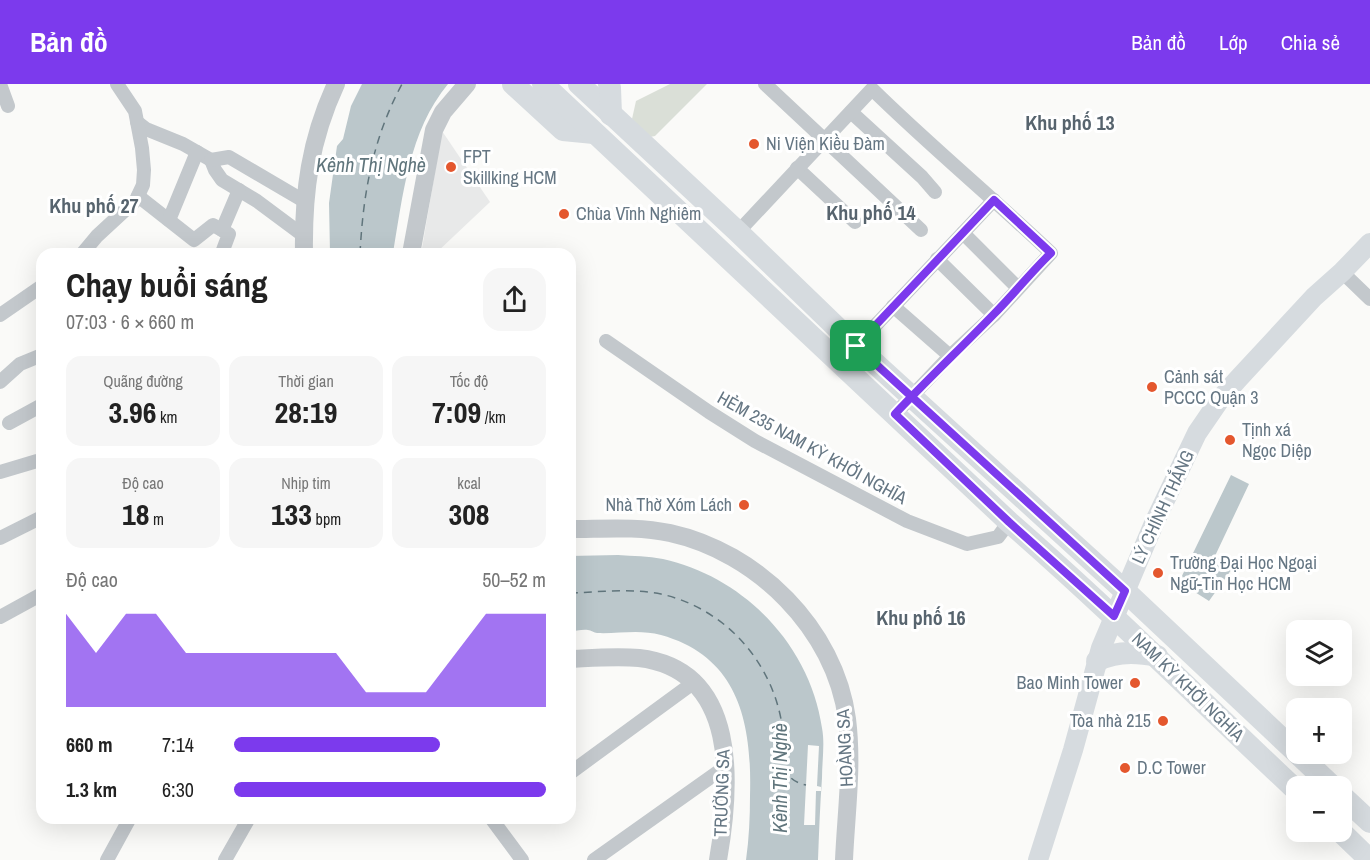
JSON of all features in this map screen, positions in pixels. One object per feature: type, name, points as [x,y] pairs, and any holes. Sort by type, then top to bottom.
[{"type":"main road","points":[[513,84],[563,130],[594,133]]},
{"type":"main road","name":"NAM KỲ KHỞI NGHĨA","points":[[543,84],[1009,522],[1157,656],[1286,780]]},
{"type":"main road","name":"NAM KỲ KHỞI NGHĨA","points":[[579,84],[606,100],[649,150],[856,346],[1125,591],[1286,744]]},
{"type":"main road","points":[[627,163],[649,150]]},
{"type":"main road","name":"LÝ CHÍNH THẮNG","points":[[1038,860],[1073,750],[1097,661],[1125,591],[1197,434],[1221,398],[1239,378],[1314,297],[1370,243]]},
{"type":"main road","points":[[1097,661],[1106,657],[1134,653],[1157,656]]},
{"type":"main road","name":"NAM KỲ KHỞI NGHĨA","points":[[1308,764],[1321,776]]},
{"type":"main road","points":[[1352,805],[1370,822]]},
{"type":"main road","points":[[1351,842],[1370,860]]},
{"type":"street","points":[[0,84],[8,106]]},
{"type":"street","points":[[87,248],[136,200],[142,185],[144,170],[135,111],[117,84]]},
{"type":"street","points":[[304,245],[304,201],[314,146],[336,84]]},
{"type":"street","points":[[412,248],[434,130],[443,112],[467,84]]},
{"type":"street","points":[[765,84],[921,230]]},
{"type":"street","points":[[738,232],[872,89],[965,177],[994,200],[1051,253],[994,315],[950,356],[895,414]]},
{"type":"street","points":[[851,112],[922,177],[935,192]]},
{"type":"street","points":[[137,122],[146,129],[183,144],[212,160],[229,157],[304,201]]},
{"type":"street","points":[[169,220],[197,152]]},
{"type":"street","points":[[212,160],[222,180],[239,190],[304,245]]},
{"type":"street","points":[[797,168],[855,222]]},
{"type":"street","points":[[222,230],[239,190]]},
{"type":"street","points":[[138,195],[194,240],[213,225],[229,234],[225,248]]},
{"type":"street","points":[[856,346],[994,200]]},
{"type":"street","points":[[963,233],[1018,288]]},
{"type":"street","points":[[937,259],[994,315]]},
{"type":"street","points":[[1342,272],[1370,299]]},
{"type":"street","points":[[0,315],[36,290]]},
{"type":"street","points":[[893,306],[950,356]]},
{"type":"street","name":"HẺM 235 NAM KỲ KHỞI NGHĨA","points":[[606,341],[755,441],[907,521],[967,544],[998,537],[1009,522]]},
{"type":"street","points":[[0,382],[20,364],[36,357]]},
{"type":"street","points":[[9,423],[36,408]]},
{"type":"street","points":[[0,472],[36,461]]},
{"type":"street","points":[[0,538],[36,520]]},
{"type":"street","name":"HOÀNG SA","points":[[576,529],[640,529],[667,533],[699,542],[728,555],[765,580],[804,620],[832,667],[846,710],[849,765],[843,860]]},
{"type":"street","points":[[0,617],[36,597]]},
{"type":"street","name":"TRƯỜNG SA","points":[[578,659],[639,658],[669,667],[693,683],[710,704],[716,715],[724,742],[725,767],[718,860]]},
{"type":"street","points":[[576,769],[693,683]]},
{"type":"street","points":[[594,860],[725,767]]},
{"type":"street","points":[[106,860],[127,824]]},
{"type":"street","points":[[225,860],[246,824]]},
{"type":"street","points":[[501,824],[522,860]]},
{"type":"shaded area","points":[[670,84],[707,84],[655,136],[650,137],[632,119],[636,101]]},
{"type":"shaded area","name":"FPT Skillking HCM","points":[[442,131],[490,202],[441,248],[422,248]]},
{"type":"water","name":"Kênh Thị Nghè","points":[[362,84],[448,84],[424,122],[416,143],[405,186],[394,248],[330,248],[329,203],[337,146],[343,139],[351,106]]},
{"type":"water","points":[[1231,475],[1249,484],[1215,556],[1234,566],[1209,601],[1179,582]]},
{"type":"water","name":"Kênh Thị Nghè","points":[[576,556],[646,557],[663,559],[693,568],[720,581],[746,598],[788,643],[803,669],[815,698],[823,734],[818,860],[746,860],[750,820],[750,770],[744,720],[736,697],[724,677],[709,659],[688,645],[653,633],[576,631]]},
{"type":"pier","points":[[808,745],[819,746],[817,786],[821,787],[821,791],[816,791],[815,825],[804,825]]},
{"type":"ferry route","points":[[361,248],[371,166],[384,125],[402,84]]},
{"type":"ferry route","points":[[576,593],[627,591],[661,594],[704,611],[723,624],[740,639],[766,676],[781,719],[782,758],[785,769],[794,780],[806,785]]},
{"type":"place","name":"Ni Viện Kiều Đàm","points":[[754,144]]},
{"type":"place","name":"FPT Skillking HCM","points":[[451,167]]},
{"type":"place","name":"Chùa Vĩnh Nghiêm","points":[[564,214]]},
{"type":"place","name":"Cảnh sát PCCC Quận 3","points":[[1152,387]]},
{"type":"place","name":"Tịnh xá Ngọc Diệp","points":[[1230,440]]},
{"type":"place","name":"Nhà Thờ Xóm Lách","points":[[744,505]]},
{"type":"place","name":"Trường Đại Học Ngoại Ngữ-Tin Học HCM","points":[[1158,573]]},
{"type":"place","name":"Bao Minh Tower","points":[[1135,683]]},
{"type":"place","name":"Tòa nhà 215","points":[[1163,721]]},
{"type":"place","name":"D.C Tower","points":[[1125,768]]},
{"type":"district","name":"Khu phố 13","points":[[1070,123]]},
{"type":"district","name":"Khu phố 27","points":[[94,206]]},
{"type":"district","name":"Khu phố 14","points":[[871,213]]},
{"type":"district","name":"Khu phố 16","points":[[921,618]]},
{"type":"route","points":[[856,346],[911,397],[1125,591],[1114,616],[1009,522],[895,414],[911,397],[950,356],[994,315],[1051,253],[994,200],[856,346]]}]
